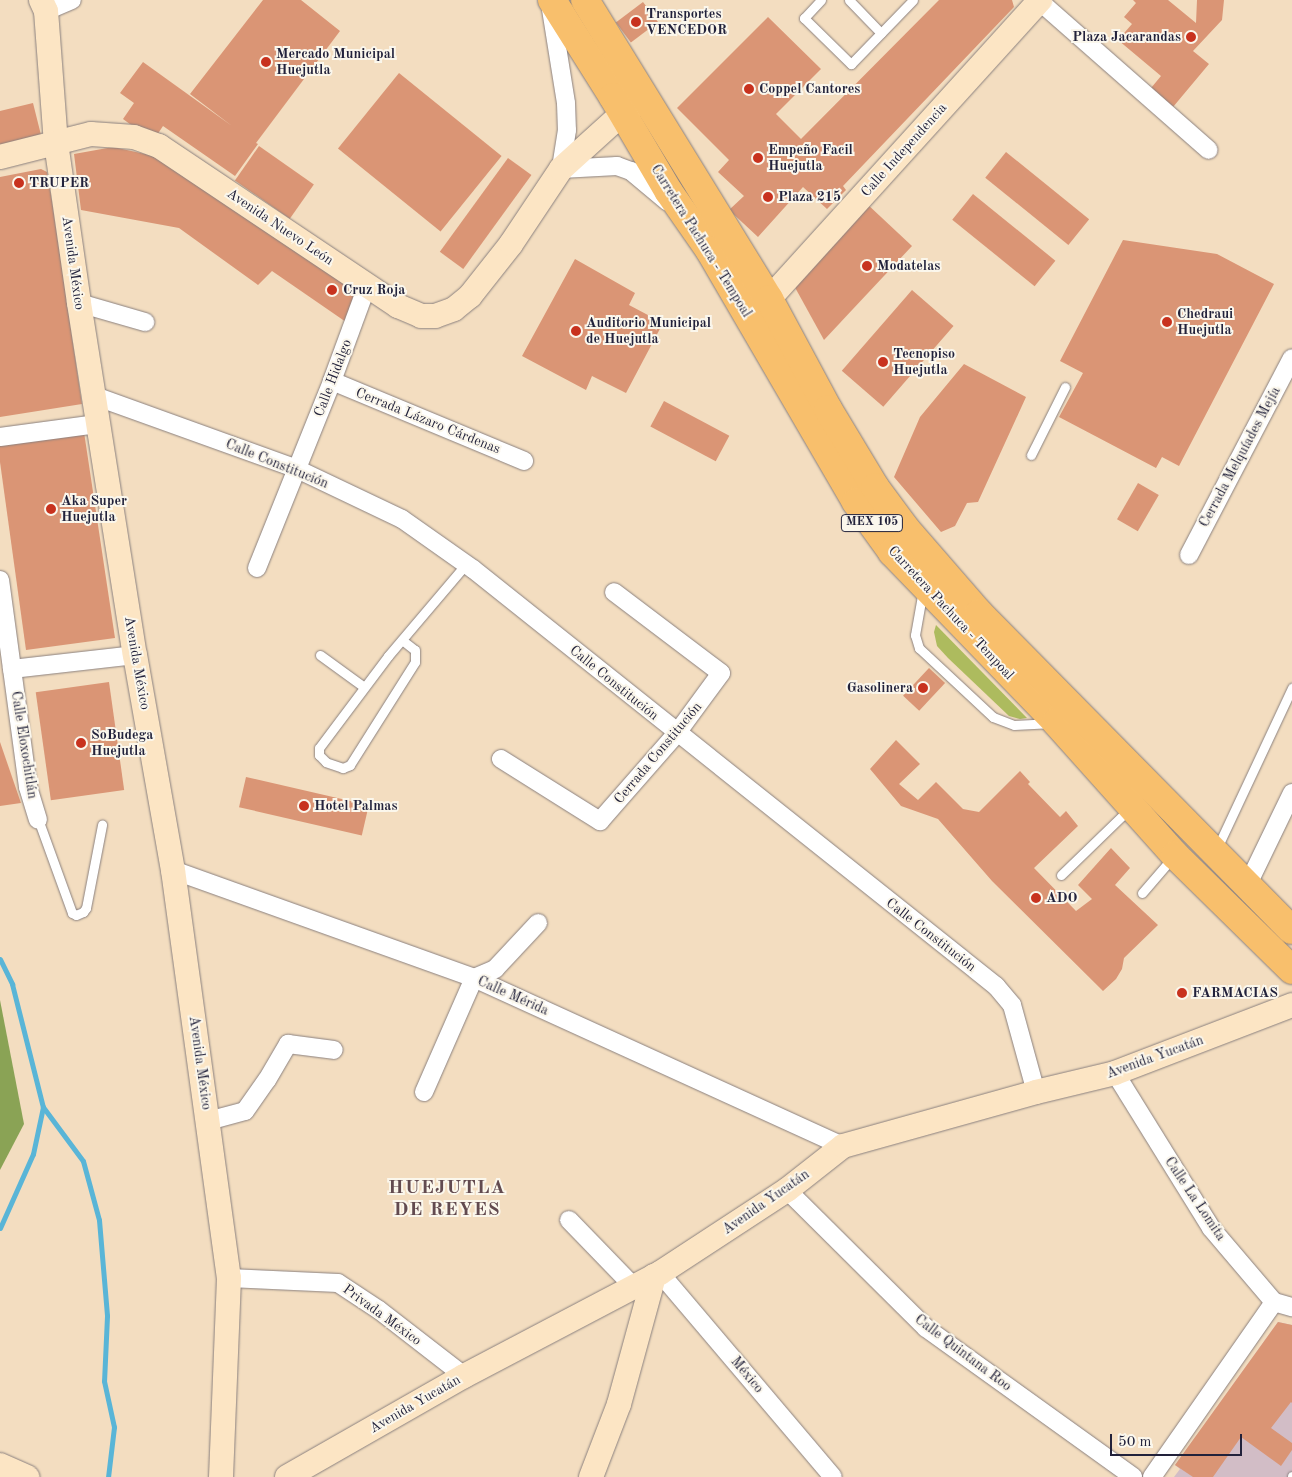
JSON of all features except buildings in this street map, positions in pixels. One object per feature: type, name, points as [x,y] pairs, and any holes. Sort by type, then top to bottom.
[{"type":"main road","name":"Carretera Pachuca - Tempoal","points":[[550,0],[684,214],[710,251],[856,502],[892,552],[923,586],[1209,847],[1292,930]]},
{"type":"main road","name":"Carretera Pachuca - Tempoal","points":[[586,0],[769,299],[828,408],[876,487],[928,555],[1066,716],[1132,805],[1178,858],[1292,970]]},
{"type":"main road","points":[[1178,858],[1209,847]]},
{"type":"street","points":[[43,5],[72,0]]},
{"type":"street","points":[[550,0],[566,103],[567,130],[561,169],[607,165],[624,169],[631,172],[684,214]]},
{"type":"street","points":[[1039,0],[1209,150]]},
{"type":"street","name":"Calle Independencia","points":[[769,299],[1039,0]]},
{"type":"street","name":"Avenida México","points":[[43,5],[56,143],[92,395],[173,870],[229,1278],[221,1477]]},
{"type":"street","name":"Avenida Nuevo León","points":[[0,157],[81,136],[107,134],[134,136],[159,146],[398,306],[421,316],[435,316],[454,309],[470,296],[511,244],[561,169],[622,113],[646,97]]},
{"type":"street","name":"Calle Hidalgo","points":[[257,568],[332,381],[367,286]]},
{"type":"street","points":[[79,304],[144,322]]},
{"type":"street","name":"Cerrada Melquíades Mejía","points":[[1189,555],[1292,358]]},
{"type":"street","name":"Cerrada Lázaro Cárdenas","points":[[332,381],[524,461]]},
{"type":"street","name":"Calle Constitución","points":[[92,395],[297,469],[402,518],[466,564],[996,986],[1012,1005],[1036,1092]]},
{"type":"street","points":[[0,437],[97,424]]},
{"type":"street","name":"Calle Eloxochitlán","points":[[0,580],[28,787],[38,820]]},
{"type":"street","name":"Cerrada Constitución","points":[[501,760],[600,821],[677,733],[721,673],[614,592]]},
{"type":"street","points":[[12,669],[135,655]]},
{"type":"street","points":[[1248,884],[1292,793]]},
{"type":"street","name":"Calle Mérida","points":[[173,870],[474,978],[843,1146]]},
{"type":"street","points":[[424,1092],[474,978],[496,969],[538,923]]},
{"type":"street","name":"Avenida Yucatán","points":[[287,1477],[464,1376],[649,1279],[787,1190],[843,1146],[1036,1092],[1115,1073],[1287,1004]]},
{"type":"street","points":[[208,1121],[245,1111],[267,1080],[288,1044],[334,1050]]},
{"type":"street","name":"Calle La Lomita","points":[[1115,1073],[1211,1228],[1274,1302]]},
{"type":"street","name":"Calle Quintana Roo","points":[[787,1190],[926,1328],[1133,1477]]},
{"type":"street","name":"México","points":[[568,1220],[649,1279],[833,1477]]},
{"type":"street","name":"Privada México","points":[[229,1278],[338,1283],[379,1310],[464,1376]]},
{"type":"street","points":[[590,1477],[620,1404],[649,1279]]},
{"type":"street","points":[[1152,1477],[1274,1302],[1292,1307]]},
{"type":"street","points":[[0,1465],[27,1477]]},
{"type":"lane","points":[[822,0],[804,18],[851,64],[913,0]]},
{"type":"lane","points":[[849,0],[881,33]]},
{"type":"lane","points":[[1031,455],[1064,388]]},
{"type":"lane","points":[[928,555],[915,635],[919,648],[993,717],[1014,725],[1066,716]]},
{"type":"lane","points":[[402,640],[415,650],[417,656],[415,662],[350,765],[343,768],[326,762],[319,755],[319,748],[364,687],[402,640],[466,564]]},
{"type":"lane","points":[[320,655],[364,687]]},
{"type":"lane","points":[[1209,847],[1292,688]]},
{"type":"lane","points":[[1061,875],[1132,805]]},
{"type":"lane","points":[[38,820],[72,913],[76,915],[84,912],[86,908],[102,825]]},
{"type":"lane","points":[[1142,894],[1178,858]]},
{"type":"shaded area","points":[[1278,1322],[1292,1325],[1292,1477],[1174,1477],[1180,1469],[1175,1465]]},
{"type":"green space","points":[[936,625],[1027,718],[1020,719],[1009,716],[948,658],[937,646],[934,632]]},
{"type":"green space","points":[[0,1000],[24,1124],[0,1170]]},
{"type":"waterway","points":[[0,959],[12,984],[43,1107],[83,1161],[99,1220],[107,1316],[104,1381],[114,1427],[108,1477]]},
{"type":"waterway","points":[[0,1228],[33,1154],[43,1107]]},
{"type":"place","name":"Transportes VENCEDOR","points":[[636,22]]},
{"type":"place","name":"Plaza Jacarandas","points":[[1191,37]]},
{"type":"place","name":"Mercado Municipal Huejutla","points":[[266,62]]},
{"type":"place","name":"Coppel Cantores","points":[[749,89]]},
{"type":"place","name":"Empeño Facil Huejutla","points":[[758,158]]},
{"type":"place","name":"TRUPER","points":[[19,183]]},
{"type":"place","name":"Plaza 215","points":[[768,197]]},
{"type":"place","name":"Modatelas","points":[[867,266]]},
{"type":"place","name":"Cruz Roja","points":[[332,290]]},
{"type":"place","name":"Chedraui Huejutla","points":[[1167,322]]},
{"type":"place","name":"Auditorio Municipal de Huejutla","points":[[576,331]]},
{"type":"place","name":"Tecnopiso Huejutla","points":[[883,362]]},
{"type":"place","name":"Aka Super Huejutla","points":[[51,509]]},
{"type":"place","name":"Gasolinera","points":[[923,688]]},
{"type":"place","name":"SoBudega Huejutla","points":[[81,743]]},
{"type":"place","name":"Hotel Palmas","points":[[304,806]]},
{"type":"place","name":"ADO","points":[[1036,898]]},
{"type":"place","name":"FARMACIAS","points":[[1182,993]]},
{"type":"district","name":"HUEJUTLA DE REYES","points":[[447,1200]]}]
